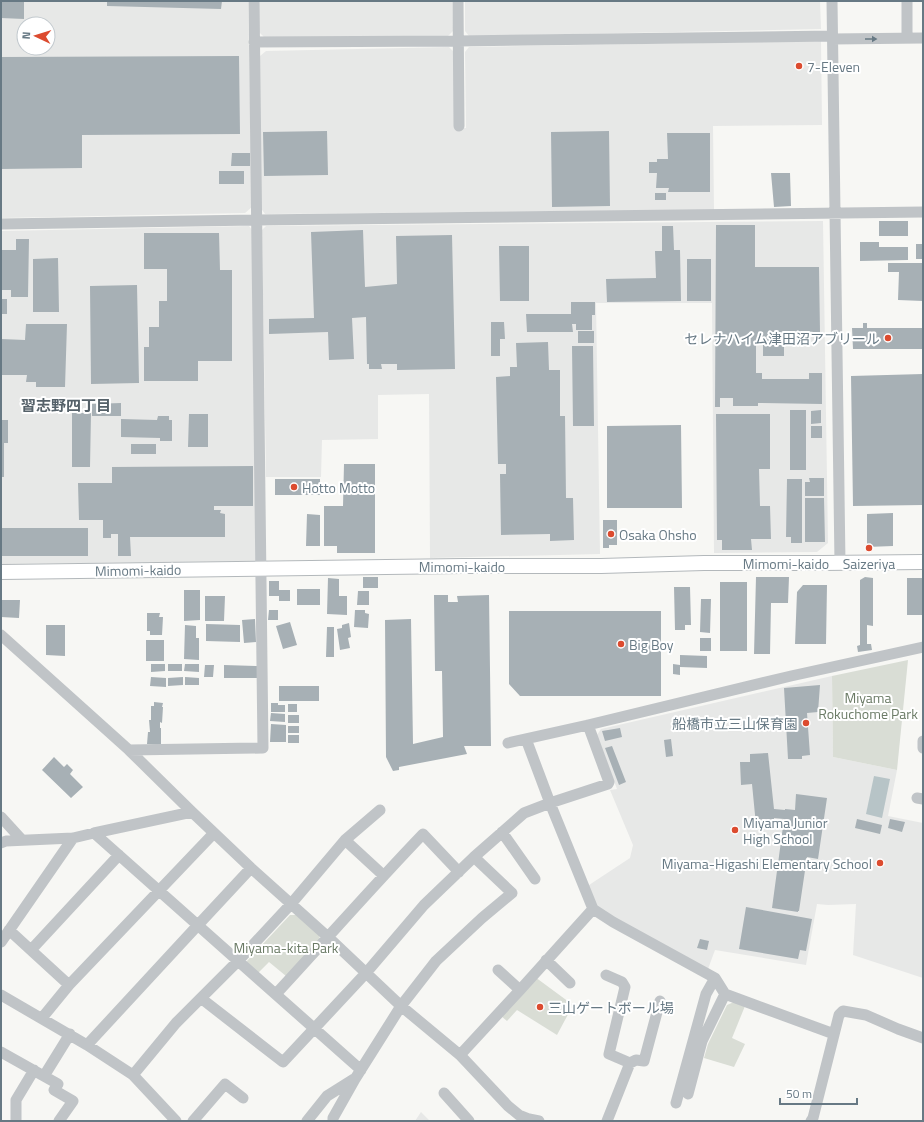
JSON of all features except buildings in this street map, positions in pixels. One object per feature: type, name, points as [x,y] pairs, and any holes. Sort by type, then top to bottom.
[{"type":"main road","name":"Mimomi-kaido","points":[[1,572],[261,568],[601,566],[697,563],[923,562]]},
{"type":"street","points":[[129,750],[263,748],[254,1]]},
{"type":"street","points":[[458,1],[459,126]]},
{"type":"street","points":[[832,1],[840,563]]},
{"type":"street","points":[[907,1],[907,38]]},
{"type":"street","points":[[254,42],[832,37],[923,38]]},
{"type":"street","points":[[1,224],[923,212]]},
{"type":"street","points":[[1,635],[129,750],[251,868],[328,937],[401,1006],[460,1056],[508,1106],[519,1115],[539,1121]]},
{"type":"street","points":[[508,743],[791,676],[923,647]]},
{"type":"street","points":[[202,999],[283,1062],[366,973],[424,905],[474,857],[524,813],[608,784],[610,782],[588,725]]},
{"type":"street","points":[[526,739],[592,909],[715,978],[725,994],[834,1034]]},
{"type":"street","points":[[923,741],[923,748]]},
{"type":"street","points":[[134,1074],[176,1023],[202,999],[291,904],[345,840],[380,810]]},
{"type":"street","points":[[1,842],[72,838],[192,812]]},
{"type":"street","points":[[1,818],[22,840]]},
{"type":"street","points":[[502,832],[535,879]]},
{"type":"street","points":[[94,833],[361,1070]]},
{"type":"street","points":[[42,1018],[69,985],[214,833]]},
{"type":"street","points":[[276,994],[383,875],[423,834],[459,872]]},
{"type":"street","points":[[1,942],[72,838]]},
{"type":"street","points":[[345,840],[383,875]]},
{"type":"street","points":[[31,950],[119,855]]},
{"type":"street","points":[[333,1121],[333,1118],[355,1079],[401,1006],[436,961],[482,918],[512,893],[474,857]]},
{"type":"street","points":[[87,1045],[251,868]]},
{"type":"street","points":[[460,1056],[592,909]]},
{"type":"street","points":[[9,930],[69,985]]},
{"type":"street","points":[[546,960],[570,983]]},
{"type":"street","points":[[498,970],[520,990]]},
{"type":"street","points":[[606,976],[622,982],[625,987],[609,1054],[630,1063]]},
{"type":"street","points":[[676,1103],[706,994],[715,978]]},
{"type":"street","points":[[688,1094],[702,1041],[725,994]]},
{"type":"street","points":[[1,995],[70,1034],[134,1074],[176,1121]]},
{"type":"street","points":[[607,1121],[630,1063],[636,1060],[644,1060],[660,1001]]},
{"type":"street","points":[[811,1121],[839,1015],[843,1011],[866,1015],[923,1038]]},
{"type":"street","points":[[44,1076],[70,1034]]},
{"type":"street","points":[[1,1052],[58,1084],[54,1090],[73,1100],[59,1121]]},
{"type":"street","points":[[16,1121],[16,1100],[34,1070]]},
{"type":"street","points":[[307,1121],[327,1096],[355,1079]]},
{"type":"street","points":[[193,1121],[225,1084],[243,1098]]},
{"type":"street","points":[[444,1094],[470,1121]]},
{"type":"shaded area","points":[[1,1],[248,1],[252,207],[245,213],[1,218]]},
{"type":"shaded area","points":[[259,1],[452,1],[453,31],[448,36],[265,38],[259,32]]},
{"type":"shaded area","points":[[465,1],[820,1],[821,29],[469,36],[465,31]]},
{"type":"shaded area","points":[[821,41],[822,125],[713,126],[714,210],[265,214],[260,207],[260,56],[266,51],[449,47],[454,52],[455,128],[466,128],[465,52],[469,47]]},
{"type":"shaded area","points":[[823,221],[828,543],[817,552],[714,553],[712,303],[596,303],[600,554],[430,558],[429,394],[378,395],[378,439],[322,440],[321,477],[266,477],[262,230],[266,226]]},
{"type":"shaded area","points":[[249,226],[252,230],[256,561],[1,564],[1,231]]},
{"type":"shaded area","name":"Miyama Junior High School","points":[[832,676],[833,757],[897,770],[888,816],[923,823],[923,978],[853,955],[856,904],[817,904],[806,965],[715,950],[708,969],[614,918],[594,904],[586,887],[630,858],[633,845],[610,790],[617,789],[597,735],[601,729]]},
{"type":"shaded area","points":[[874,776],[890,779],[882,818],[866,814]]},
{"type":"shaded area","points":[[421,1112],[430,1121],[415,1121]]},
{"type":"green space","name":"Miyama Rokuchome Park","points":[[908,660],[897,770],[833,757],[832,676]]},
{"type":"green space","name":"Miyama-kita Park","points":[[290,915],[296,915],[319,934],[320,941],[286,976],[269,962],[257,974],[248,968],[247,961]]},
{"type":"green space","name":"三山ゲートボール場","points":[[535,977],[573,1005],[557,1035],[517,1010],[507,1021],[501,1016]]},
{"type":"green space","points":[[734,1002],[745,1006],[732,1038],[745,1044],[734,1067],[704,1058],[708,1044],[727,1005]]},
{"type":"place","name":"7-Eleven","points":[[799,66]]},
{"type":"place","name":"セレナハイム津田沼アブリール","points":[[888,338]]},
{"type":"place","name":"Hotto Motto","points":[[294,487]]},
{"type":"place","name":"Osaka Ohsho","points":[[611,534]]},
{"type":"place","name":"Saizeriya","points":[[869,548]]},
{"type":"place","name":"Big Boy","points":[[621,644]]},
{"type":"place","name":"船橋市立三山保育園","points":[[806,723]]},
{"type":"place","name":"Miyama Junior High School","points":[[735,830]]},
{"type":"place","name":"Miyama-Higashi Elementary School","points":[[880,863]]},
{"type":"place","name":"三山ゲートボール場","points":[[540,1007]]},
{"type":"district","name":"習志野四丁目","points":[[66,405]]}]
